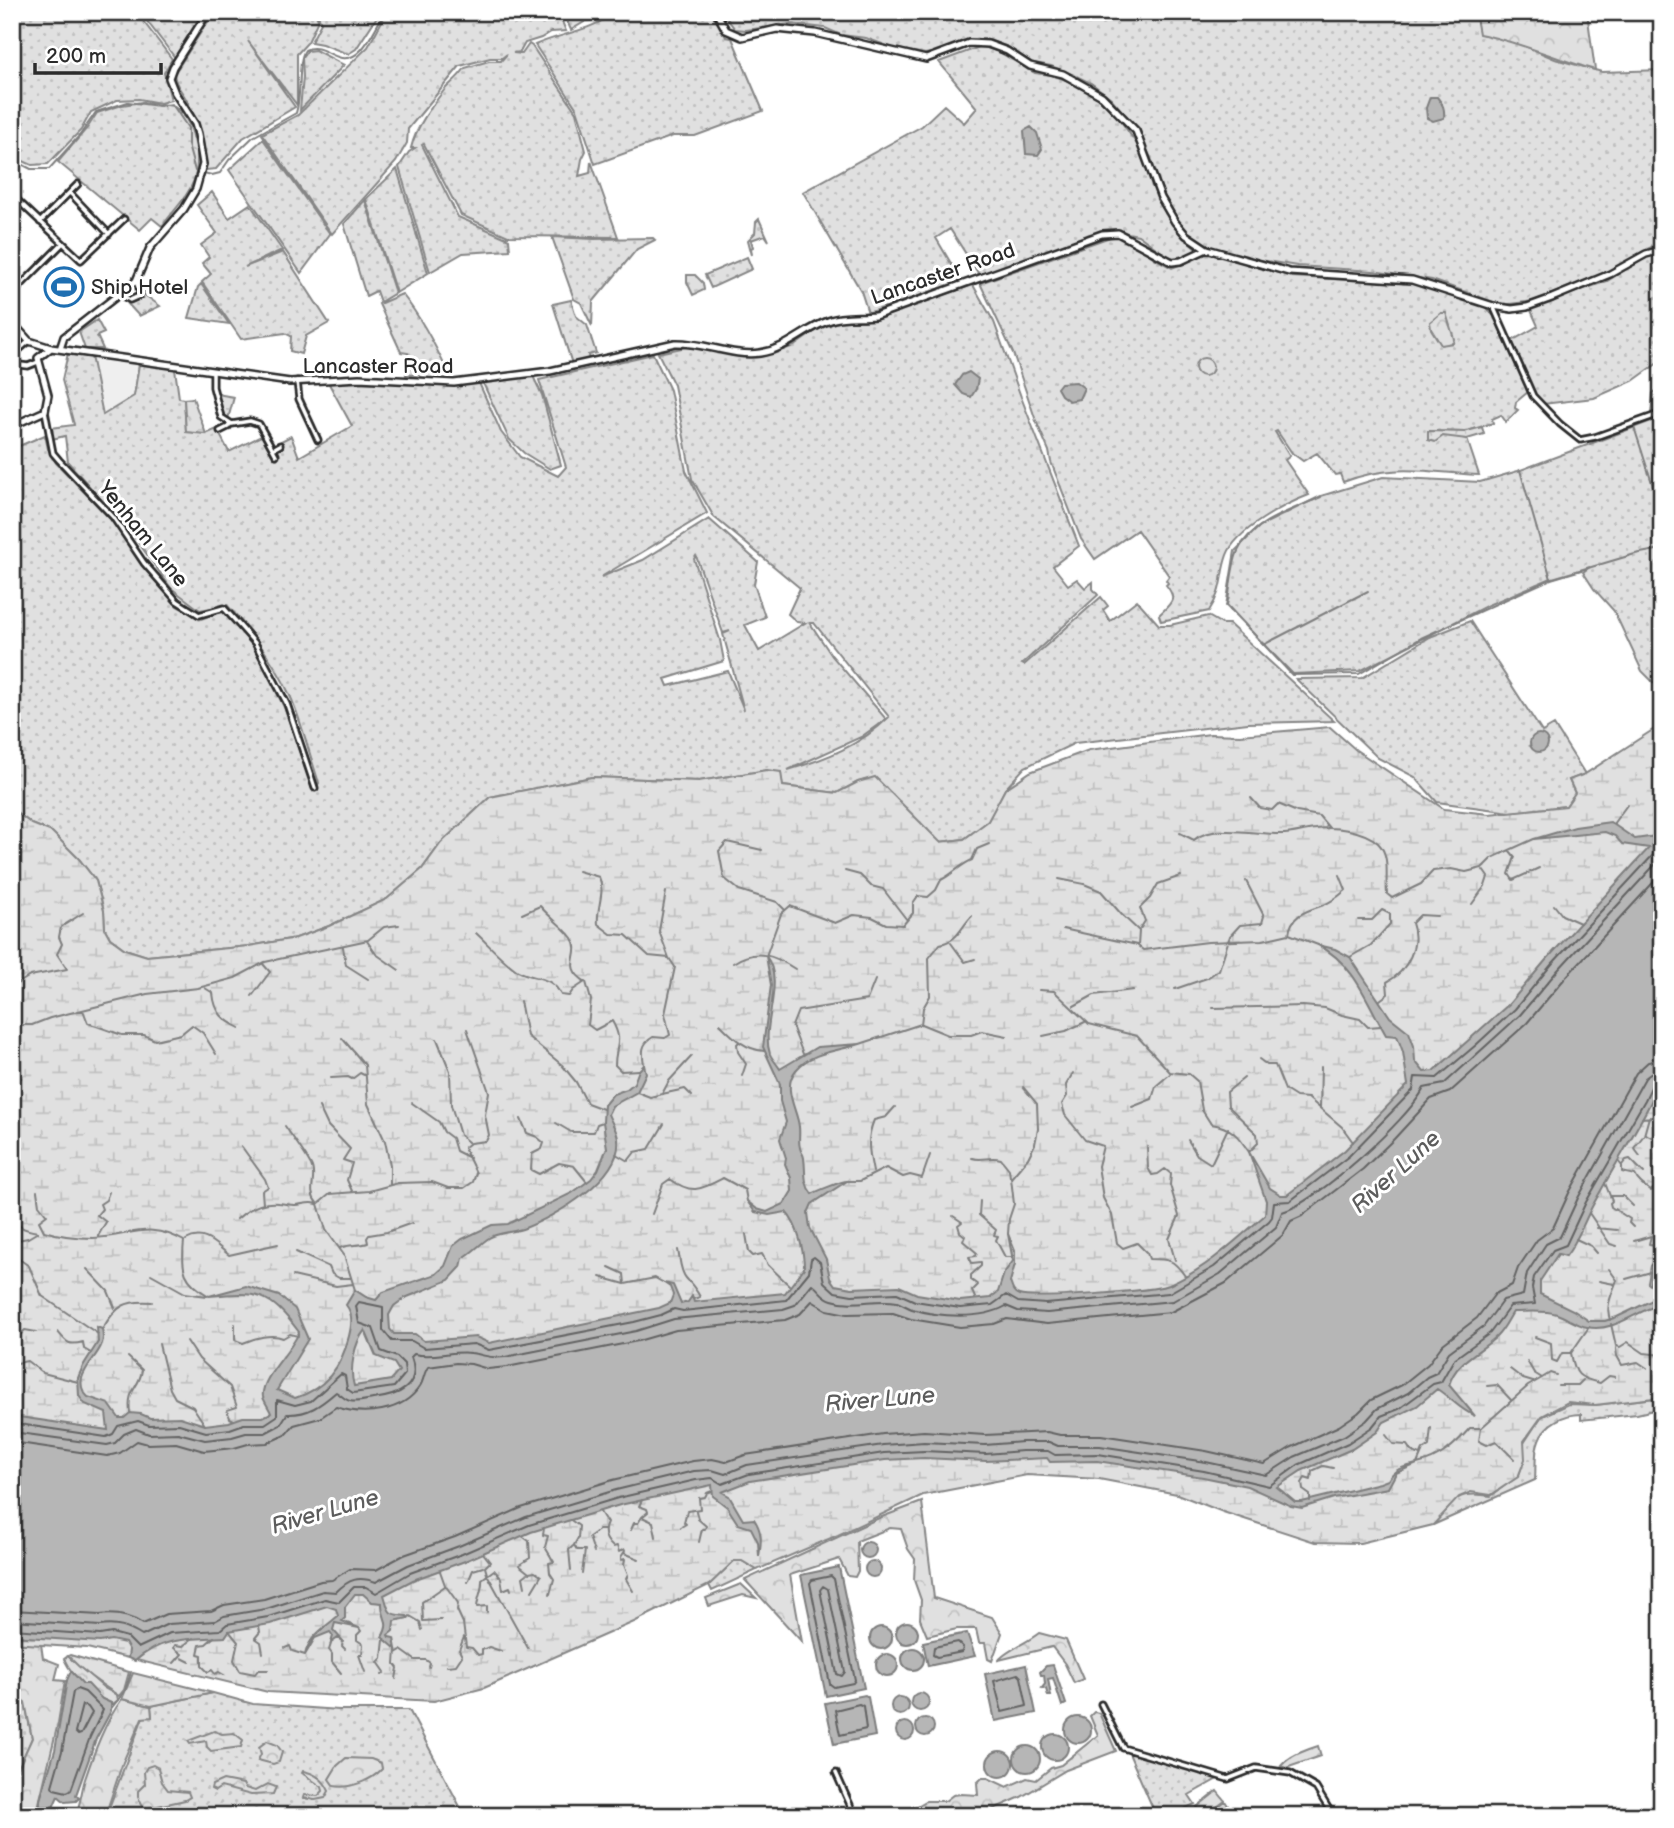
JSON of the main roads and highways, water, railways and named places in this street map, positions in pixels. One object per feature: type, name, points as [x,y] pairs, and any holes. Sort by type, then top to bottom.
[{"type":"water","points":[[1430,97],[1437,97],[1441,102],[1444,118],[1433,121],[1427,118],[1426,108]]},
{"type":"water","points":[[1031,127],[1037,133],[1042,149],[1038,155],[1026,154],[1024,131]]},
{"type":"water","points":[[969,372],[978,379],[971,397],[963,394],[955,385],[962,375]]},
{"type":"water","points":[[1076,382],[1084,388],[1079,399],[1069,401],[1057,388],[1061,383]]},
{"type":"water","points":[[1539,734],[1545,737],[1548,743],[1545,749],[1539,752],[1533,749],[1530,743],[1533,737]]},
{"type":"water","name":"River Lune","points":[[1610,822],[1635,839],[1656,836],[1662,831],[1662,1079],[1574,1244],[1566,1256],[1558,1254],[1540,1281],[1540,1294],[1589,1321],[1605,1321],[1617,1317],[1659,1297],[1657,1291],[1648,1283],[1651,1266],[1661,1251],[1651,1283],[1662,1289],[1662,1307],[1659,1305],[1615,1324],[1597,1328],[1583,1326],[1552,1313],[1513,1312],[1497,1336],[1469,1358],[1452,1376],[1449,1385],[1475,1416],[1437,1389],[1417,1406],[1384,1422],[1377,1432],[1352,1449],[1301,1471],[1277,1487],[1295,1502],[1302,1502],[1380,1483],[1388,1480],[1400,1469],[1417,1464],[1396,1473],[1388,1488],[1334,1498],[1302,1508],[1291,1506],[1247,1486],[1097,1461],[1050,1462],[1047,1458],[986,1461],[924,1458],[885,1460],[750,1481],[722,1492],[729,1496],[743,1520],[754,1519],[757,1523],[761,1536],[759,1556],[758,1542],[751,1528],[738,1524],[727,1507],[713,1496],[712,1485],[620,1505],[531,1532],[413,1580],[384,1595],[390,1612],[408,1618],[394,1621],[393,1631],[388,1635],[394,1638],[396,1649],[382,1637],[386,1623],[382,1603],[372,1602],[363,1594],[355,1594],[345,1607],[345,1618],[342,1621],[359,1628],[335,1623],[333,1630],[343,1641],[338,1638],[331,1643],[333,1636],[330,1632],[315,1638],[305,1655],[314,1637],[338,1616],[336,1609],[327,1606],[270,1624],[229,1631],[225,1637],[177,1640],[156,1647],[135,1661],[128,1658],[129,1650],[125,1643],[111,1640],[100,1642],[12,1636],[12,1416],[108,1430],[106,1413],[85,1404],[79,1396],[78,1378],[98,1342],[97,1327],[102,1329],[103,1342],[85,1371],[81,1384],[88,1397],[109,1404],[119,1418],[130,1413],[150,1418],[180,1417],[205,1425],[243,1417],[263,1417],[271,1413],[263,1397],[266,1381],[299,1332],[279,1309],[261,1297],[240,1294],[209,1296],[246,1286],[279,1296],[295,1309],[308,1339],[277,1390],[295,1398],[306,1394],[331,1375],[342,1357],[351,1323],[346,1305],[355,1290],[376,1300],[383,1292],[436,1274],[445,1266],[453,1246],[462,1239],[492,1225],[508,1224],[572,1193],[591,1179],[607,1148],[603,1122],[604,1105],[613,1094],[634,1083],[644,1065],[646,1073],[637,1092],[612,1106],[608,1114],[618,1136],[617,1154],[610,1168],[598,1181],[584,1194],[552,1215],[525,1228],[489,1238],[463,1258],[461,1267],[449,1280],[405,1298],[394,1306],[389,1315],[390,1329],[394,1334],[415,1334],[424,1341],[476,1337],[489,1343],[659,1308],[670,1303],[673,1295],[670,1287],[664,1283],[673,1285],[681,1304],[688,1302],[692,1296],[694,1302],[785,1293],[804,1268],[797,1231],[786,1212],[769,1215],[755,1212],[747,1201],[757,1209],[767,1212],[784,1204],[792,1191],[780,1139],[786,1122],[780,1101],[780,1084],[763,1047],[771,985],[766,956],[774,979],[768,1043],[770,1054],[780,1069],[817,1047],[860,1044],[809,1059],[796,1070],[790,1084],[809,1190],[812,1194],[847,1181],[812,1204],[808,1213],[810,1228],[826,1259],[830,1278],[835,1285],[852,1288],[899,1286],[917,1294],[960,1301],[990,1298],[998,1292],[1004,1273],[1013,1261],[1008,1234],[1015,1251],[1010,1282],[1014,1292],[1019,1295],[1069,1296],[1159,1287],[1169,1285],[1208,1263],[1265,1215],[1266,1201],[1249,1152],[1270,1188],[1281,1195],[1287,1195],[1345,1150],[1408,1085],[1403,1052],[1397,1036],[1386,1035],[1350,973],[1341,962],[1318,945],[1335,949],[1350,957],[1390,1017],[1409,1032],[1415,1061],[1424,1072],[1434,1071],[1509,1004],[1649,848],[1622,844],[1615,836],[1605,832],[1534,839],[1575,827]],"holes":[[[365,1330],[376,1356],[394,1363],[399,1371],[391,1380],[354,1386],[354,1357]]]},
{"type":"water","points":[[865,1542],[871,1542],[876,1550],[874,1556],[865,1558],[860,1553],[860,1547]]},
{"type":"water","points":[[870,1561],[876,1561],[881,1569],[879,1575],[870,1577],[865,1572],[865,1566]]},
{"type":"water","points":[[839,1567],[864,1688],[826,1696],[801,1575]]},
{"type":"water","points":[[907,1622],[917,1629],[918,1633],[911,1643],[907,1644],[897,1637],[896,1633],[903,1623]]},
{"type":"water","points":[[881,1627],[891,1634],[892,1638],[885,1648],[881,1649],[871,1642],[870,1638],[877,1628]]},
{"type":"water","points":[[967,1633],[975,1656],[928,1666],[923,1642]]},
{"type":"water","points":[[913,1648],[923,1655],[924,1659],[917,1669],[913,1670],[903,1663],[902,1659],[909,1649]]},
{"type":"water","points":[[887,1654],[897,1661],[898,1665],[891,1675],[887,1676],[877,1669],[876,1665],[883,1655]]},
{"type":"water","points":[[1026,1665],[1036,1713],[995,1721],[985,1674]]},
{"type":"water","points":[[1053,1665],[1066,1704],[1062,1706],[1053,1678],[1048,1679],[1051,1696],[1042,1688],[1045,1684],[1044,1675],[1040,1672],[1046,1666]]},
{"type":"water","points":[[71,1671],[83,1684],[88,1684],[102,1699],[111,1703],[111,1711],[96,1739],[76,1795],[79,1798],[65,1802],[58,1796],[52,1810],[47,1812],[40,1806],[40,1800],[55,1750],[67,1680]]},
{"type":"water","points":[[916,1693],[924,1693],[929,1702],[927,1709],[916,1711],[911,1706],[911,1698]]},
{"type":"water","points":[[865,1695],[868,1697],[875,1736],[834,1744],[825,1703]]},
{"type":"water","points":[[896,1697],[904,1697],[909,1706],[907,1713],[896,1715],[891,1710],[891,1702]]},
{"type":"water","points":[[1078,1717],[1087,1721],[1091,1730],[1087,1739],[1078,1743],[1069,1739],[1065,1730],[1069,1721]]},
{"type":"water","points":[[921,1718],[929,1718],[934,1727],[932,1734],[921,1736],[916,1731],[916,1723]]},
{"type":"water","points":[[901,1722],[909,1722],[914,1731],[912,1738],[901,1740],[896,1735],[896,1727]]},
{"type":"water","points":[[1055,1734],[1064,1738],[1068,1747],[1064,1756],[1055,1760],[1046,1756],[1042,1747],[1046,1738]]},
{"type":"water","points":[[1027,1746],[1036,1750],[1040,1759],[1036,1768],[1027,1772],[1018,1768],[1014,1759],[1018,1750]]},
{"type":"water","points":[[1000,1751],[1009,1755],[1013,1764],[1009,1773],[1000,1777],[991,1773],[987,1764],[991,1755]]},
{"type":"waterway","points":[[12,159],[31,169],[49,169],[80,135],[96,112],[128,102],[159,106],[172,104],[188,128],[188,145],[195,171],[212,175],[220,173],[229,160],[253,137],[296,113],[301,62],[305,50],[313,48],[339,57],[353,56],[368,42],[385,12]]},
{"type":"waterway","points":[[1634,427],[1662,514]]},
{"type":"waterway","points":[[1520,470],[1551,579]]},
{"type":"waterway","points":[[1321,497],[1275,517],[1253,532],[1238,551],[1232,570],[1227,605],[1292,675],[1359,674],[1421,638],[1551,579],[1635,554],[1662,549]]},
{"type":"waterway","points":[[1263,645],[1368,591]]},
{"type":"waterway","points":[[1251,798],[1260,808],[1272,810],[1278,804],[1297,812],[1319,816],[1329,828]]},
{"type":"waterway","points":[[1613,824],[1627,805]]},
{"type":"waterway","points":[[1180,833],[1194,840],[1211,832],[1222,831],[1283,834],[1331,828],[1357,832],[1372,839],[1382,848],[1386,860],[1387,894],[1392,898],[1421,884],[1433,871],[1451,869],[1466,872],[1482,868],[1492,858],[1534,839]]},
{"type":"waterway","points":[[762,850],[727,842],[719,851],[724,878],[739,890],[777,902],[785,910]]},
{"type":"waterway","points":[[766,956],[781,914],[790,906],[835,923],[854,915],[872,917],[886,924],[903,925],[913,913],[913,903],[918,896],[928,897],[936,890],[941,880],[972,860],[977,849],[989,844]]},
{"type":"waterway","points":[[1510,851],[1515,857],[1509,874],[1513,880],[1539,868]]},
{"type":"waterway","points":[[1472,904],[1488,877],[1483,870]]},
{"type":"waterway","points":[[578,871],[599,877],[602,888],[598,924],[611,934],[626,935],[649,956],[669,958],[675,967],[665,1014],[670,1035],[665,1038],[653,1037],[646,1042],[643,1052],[644,1065]]},
{"type":"waterway","points":[[845,871],[860,875],[871,886],[883,889],[907,920]]},
{"type":"waterway","points":[[1289,934],[1296,918],[1328,903],[1346,890],[1340,875]]},
{"type":"waterway","points":[[1140,929],[1145,921],[1140,908],[1158,884],[1181,876]]},
{"type":"waterway","points":[[1059,879],[1101,891],[1139,931],[1138,946],[1143,950],[1208,942],[1263,940],[1289,934],[1318,945]]},
{"type":"waterway","points":[[1175,989],[1207,978],[1219,970],[1230,936],[1240,925],[1262,923],[1264,916],[1246,881]]},
{"type":"waterway","points":[[666,892],[659,931],[669,958]]},
{"type":"waterway","points":[[1554,905],[1562,915],[1580,923]]},
{"type":"waterway","points":[[522,914],[540,906],[572,938],[575,944],[574,971],[586,982],[591,1000],[588,1025],[595,1030],[612,1021],[618,1039],[615,1065],[621,1071],[639,1070]]},
{"type":"waterway","points":[[1350,957],[1371,945],[1390,924],[1390,914],[1382,910],[1372,920],[1358,920]]},
{"type":"waterway","points":[[12,987],[30,976],[67,969],[57,954],[62,944],[59,937],[61,927],[83,913]]},
{"type":"waterway","points":[[1380,1000],[1388,994],[1387,982],[1401,971],[1410,957],[1414,940],[1412,923],[1420,915],[1437,916]]},
{"type":"waterway","points":[[921,1024],[923,1008],[930,996],[929,958],[940,944],[955,937],[972,916]]},
{"type":"waterway","points":[[12,1017],[21,1025],[32,1025],[147,994],[198,988],[235,978],[265,962],[368,940],[384,927],[399,925]]},
{"type":"waterway","points":[[1063,929],[1137,945]]},
{"type":"waterway","points":[[476,933],[513,968],[547,981],[561,995],[569,996],[585,982]]},
{"type":"waterway","points":[[367,941],[376,954],[399,970]]},
{"type":"waterway","points":[[951,943],[965,962],[975,959]]},
{"type":"waterway","points":[[343,947],[346,965],[368,979]]},
{"type":"waterway","points":[[733,963],[741,958],[765,955],[795,969]]},
{"type":"waterway","points":[[252,996],[270,972],[263,964]]},
{"type":"waterway","points":[[803,1054],[792,1026],[798,1011],[867,1000],[875,980]]},
{"type":"waterway","points":[[205,988],[213,993],[221,1015],[240,1028]]},
{"type":"waterway","points":[[1039,990],[1054,991],[1089,1024],[1137,1036],[1170,1072],[1189,1074],[1197,1081],[1202,1110],[1211,1124],[1224,1127],[1233,1133],[1249,1152],[1258,1143],[1257,1134],[1228,1106],[1227,1092],[1244,1078]]},
{"type":"waterway","points":[[1074,1006],[1094,995],[1133,990]]},
{"type":"waterway","points":[[520,1001],[527,1036],[562,1065],[576,1082],[587,1103],[603,1109]]},
{"type":"waterway","points":[[1213,1008],[1325,1008],[1360,1019],[1368,1027],[1381,1026]]},
{"type":"waterway","points":[[83,1010],[88,1023],[122,1035],[144,1035],[155,1040],[181,1034],[192,1025],[203,1033],[216,1054]]},
{"type":"waterway","points":[[1043,1036],[1066,1031],[1085,1022]]},
{"type":"waterway","points":[[720,1024],[745,1045],[764,1051]]},
{"type":"waterway","points":[[860,1044],[921,1024],[948,1035],[971,1035],[982,1031],[1007,1036]]},
{"type":"waterway","points":[[355,1290],[344,1255],[326,1230],[318,1204],[330,1194],[369,1191],[398,1183],[432,1182],[448,1188],[464,1188],[473,1182],[476,1173],[464,1148],[470,1143],[486,1141],[489,1135],[485,1115],[489,1092],[467,1029]]},
{"type":"waterway","points":[[342,1038],[365,1065],[368,1104],[385,1141],[390,1165],[390,1185]]},
{"type":"waterway","points":[[437,1039],[450,1071],[451,1105],[460,1135],[468,1142]]},
{"type":"waterway","points":[[739,1042],[738,1052],[746,1064],[742,1076]]},
{"type":"waterway","points":[[637,1092],[650,1097],[662,1094],[669,1081],[692,1056]]},
{"type":"waterway","points":[[1259,1059],[1267,1065],[1275,1065],[1285,1090],[1296,1097],[1308,1098],[1342,1127],[1353,1142]]},
{"type":"waterway","points":[[1320,1108],[1321,1067]]},
{"type":"waterway","points":[[331,1078],[352,1079],[360,1073],[364,1075]]},
{"type":"waterway","points":[[1073,1073],[1066,1085],[1067,1096],[1062,1104],[1065,1115],[1085,1140],[1103,1146],[1098,1166],[1103,1198],[1112,1215],[1117,1243],[1123,1248],[1137,1243],[1149,1259],[1170,1261],[1185,1276]]},
{"type":"waterway","points":[[12,1074],[21,1078]]},
{"type":"waterway","points":[[1132,1107],[1152,1099],[1156,1086],[1170,1074]]},
{"type":"waterway","points":[[1008,1234],[1014,1204],[1011,1178],[1028,1158],[1038,1129],[1037,1104],[1023,1087]]},
{"type":"waterway","points":[[662,1094],[685,1089],[692,1096]]},
{"type":"waterway","points":[[412,1103],[439,1122],[444,1132],[452,1138],[456,1151],[470,1158]]},
{"type":"waterway","points":[[319,1107],[328,1126],[350,1149],[343,1160],[352,1163],[347,1180],[352,1191]]},
{"type":"waterway","points":[[873,1172],[869,1146],[871,1127],[874,1120],[886,1117],[895,1107]]},
{"type":"waterway","points":[[1642,1118],[1662,1116]]},
{"type":"waterway","points":[[1640,1156],[1634,1148],[1644,1135],[1649,1117]]},
{"type":"waterway","points":[[1655,1117],[1662,1123]]},
{"type":"waterway","points":[[521,1119],[527,1133],[544,1143],[542,1149],[532,1154],[531,1170],[539,1174],[559,1163],[574,1166],[587,1182]]},
{"type":"waterway","points":[[556,1123],[571,1132],[594,1132],[597,1124],[603,1122]]},
{"type":"waterway","points":[[616,1154],[628,1161],[635,1152],[649,1149],[664,1124]]},
{"type":"waterway","points":[[285,1126],[311,1165],[312,1194],[317,1203]]},
{"type":"waterway","points":[[1188,1140],[1197,1155],[1211,1164],[1228,1128]]},
{"type":"waterway","points":[[1646,1134],[1661,1143],[1662,1149]]},
{"type":"waterway","points":[[242,1147],[268,1187],[262,1191],[263,1204]]},
{"type":"waterway","points":[[1147,1147],[1148,1168],[1152,1175],[1165,1169],[1171,1174],[1170,1185],[1179,1216],[1169,1239],[1175,1260]]},
{"type":"waterway","points":[[847,1181],[860,1181],[886,1168],[903,1177],[910,1175],[922,1178],[930,1155]]},
{"type":"waterway","points":[[972,1158],[1001,1159],[1009,1169],[1010,1177]]},
{"type":"waterway","points":[[1622,1165],[1630,1159],[1644,1173]]},
{"type":"waterway","points":[[1618,1161],[1622,1172],[1635,1175],[1644,1186],[1651,1191],[1654,1188],[1657,1192]]},
{"type":"waterway","points":[[652,1214],[663,1184],[670,1179],[684,1187],[696,1189],[723,1178],[745,1190],[747,1201]]},
{"type":"waterway","points":[[1605,1183],[1612,1201],[1611,1207],[1630,1219],[1629,1223],[1633,1227]]},
{"type":"waterway","points":[[37,1191],[39,1205],[47,1215],[39,1221],[44,1231],[93,1238],[149,1231],[171,1235],[184,1241],[183,1260],[186,1274],[200,1291],[209,1296]]},
{"type":"waterway","points":[[98,1236],[106,1222],[97,1215],[102,1209],[100,1204],[106,1200],[109,1192]]},
{"type":"waterway","points":[[1611,1196],[1623,1196],[1633,1206]]},
{"type":"waterway","points":[[12,1200],[16,1210],[12,1213],[19,1225],[38,1232],[28,1238],[12,1241]]},
{"type":"waterway","points":[[980,1201],[979,1215],[996,1230],[994,1235],[998,1236],[996,1240],[1005,1257],[1012,1257]]},
{"type":"waterway","points":[[237,1219],[250,1209],[266,1203],[317,1204]]},
{"type":"waterway","points":[[1589,1213],[1610,1244],[1617,1246]]},
{"type":"waterway","points":[[953,1216],[962,1222],[958,1225],[965,1236],[963,1241],[977,1253],[976,1256],[969,1257],[972,1263],[981,1262],[981,1266],[971,1275],[971,1280],[978,1285],[972,1291],[975,1298]]},
{"type":"waterway","points":[[340,1248],[368,1243],[369,1235],[412,1223]]},
{"type":"waterway","points":[[1662,1224],[1662,1230]]},
{"type":"waterway","points":[[1597,1228],[1617,1230]]},
{"type":"waterway","points":[[746,1234],[749,1252],[753,1256],[762,1254],[768,1265],[789,1285]]},
{"type":"waterway","points":[[1634,1241],[1651,1236],[1649,1244],[1662,1246]]},
{"type":"waterway","points":[[186,1240],[204,1237],[229,1255],[278,1244]]},
{"type":"waterway","points":[[1576,1239],[1591,1246],[1597,1253]]},
{"type":"waterway","points":[[678,1250],[682,1272],[700,1297],[693,1299]]},
{"type":"waterway","points":[[296,1252],[329,1267],[332,1274],[339,1278],[351,1278]]},
{"type":"waterway","points":[[12,1254],[29,1266],[42,1296],[98,1334]]},
{"type":"waterway","points":[[609,1267],[624,1274],[625,1284]]},
{"type":"waterway","points":[[87,1269],[108,1291],[115,1308]]},
{"type":"waterway","points":[[1609,1269],[1617,1280],[1609,1305],[1610,1320]]},
{"type":"waterway","points":[[1626,1279],[1651,1272]]},
{"type":"waterway","points":[[151,1274],[185,1293],[207,1296]]},
{"type":"waterway","points":[[293,1276],[336,1286],[353,1284]]},
{"type":"waterway","points":[[600,1277],[625,1284],[655,1278],[664,1283]]},
{"type":"waterway","points":[[1599,1281],[1614,1284]]},
{"type":"waterway","points":[[103,1328],[112,1314],[122,1306],[135,1302],[152,1302]]},
{"type":"waterway","points":[[235,1324],[235,1340],[243,1343],[263,1337],[283,1338],[290,1334],[298,1336]]},
{"type":"waterway","points":[[1611,1324],[1616,1346],[1620,1347],[1628,1342],[1644,1353],[1662,1355]]},
{"type":"waterway","points":[[1589,1327],[1571,1353],[1576,1371],[1582,1377],[1600,1383],[1609,1376],[1615,1377]]},
{"type":"waterway","points":[[12,1343],[25,1330],[36,1332]]},
{"type":"waterway","points":[[58,1332],[69,1343],[83,1342],[84,1349],[91,1353]]},
{"type":"waterway","points":[[1535,1337],[1551,1343],[1552,1360],[1557,1362],[1562,1353],[1571,1353]]},
{"type":"waterway","points":[[187,1341],[199,1359],[230,1387],[237,1407],[227,1410],[230,1418],[234,1420]]},
{"type":"waterway","points":[[159,1344],[170,1389],[175,1398],[193,1407],[205,1425]]},
{"type":"waterway","points":[[1616,1348],[1622,1365],[1638,1362],[1647,1368]]},
{"type":"waterway","points":[[128,1357],[142,1370],[130,1398],[130,1413]]},
{"type":"waterway","points":[[12,1364],[27,1361],[43,1373],[78,1382]]},
{"type":"waterway","points":[[1431,1428],[1429,1446],[1423,1450],[1417,1464],[1433,1459],[1459,1440],[1470,1428],[1481,1428],[1528,1386],[1542,1378],[1534,1373],[1527,1361]]},
{"type":"waterway","points":[[1510,1369],[1523,1379],[1533,1382]]},
{"type":"waterway","points":[[1542,1378],[1550,1373],[1556,1375]]},
{"type":"waterway","points":[[1558,1385],[1578,1385],[1583,1380]]},
{"type":"waterway","points":[[1487,1386],[1497,1385],[1511,1400]]},
{"type":"waterway","points":[[1481,1428],[1479,1441],[1487,1445],[1496,1441],[1514,1459]]},
{"type":"waterway","points":[[1386,1435],[1393,1444],[1407,1445],[1411,1451],[1420,1455]]},
{"type":"waterway","points":[[1310,1501],[1310,1495],[1303,1490],[1302,1483],[1305,1478],[1311,1480],[1312,1471],[1323,1466],[1333,1468]]},
{"type":"waterway","points":[[681,1527],[686,1524],[684,1522],[687,1511],[700,1509],[699,1498],[712,1491]]},
{"type":"waterway","points":[[642,1500],[639,1506],[648,1512],[642,1517],[653,1522],[656,1537]]},
{"type":"waterway","points":[[696,1511],[698,1519],[706,1526],[702,1529],[699,1542]]},
{"type":"waterway","points":[[600,1512],[607,1523],[605,1533],[608,1542],[613,1547],[617,1546],[619,1552],[624,1549],[625,1551],[621,1560],[625,1559],[628,1575],[626,1579],[633,1591]]},
{"type":"waterway","points":[[631,1530],[634,1523],[638,1523],[642,1517]]},
{"type":"waterway","points":[[572,1521],[579,1526],[574,1545],[577,1550],[585,1550],[582,1574]]},
{"type":"waterway","points":[[544,1528],[543,1535],[548,1536],[545,1547],[554,1562],[549,1563],[554,1579],[550,1594]]},
{"type":"waterway","points":[[594,1552],[589,1537],[599,1530],[605,1530]]},
{"type":"waterway","points":[[522,1536],[529,1541],[530,1558],[519,1565],[529,1573],[535,1572],[541,1576],[532,1591]]},
{"type":"waterway","points":[[571,1571],[569,1550],[573,1546]]},
{"type":"waterway","points":[[483,1553],[490,1562],[485,1567],[487,1574],[528,1648]]},
{"type":"waterway","points":[[624,1553],[639,1559]]},
{"type":"waterway","points":[[468,1582],[473,1570],[483,1567]]},
{"type":"waterway","points":[[487,1612],[487,1606],[477,1607],[482,1579],[494,1570],[501,1578],[503,1590],[510,1587],[511,1590]]},
{"type":"waterway","points":[[440,1571],[445,1585],[458,1603],[457,1610],[463,1623],[466,1647],[472,1648],[478,1655],[489,1647],[501,1651]]},
{"type":"waterway","points":[[525,1587],[523,1577],[527,1574]]},
{"type":"waterway","points":[[441,1620],[423,1621],[422,1602],[445,1586]]},
{"type":"waterway","points":[[408,1618],[410,1616],[420,1622],[422,1630]]},
{"type":"waterway","points":[[259,1626],[260,1632],[255,1638],[261,1642],[263,1653]]},
{"type":"waterway","points":[[359,1628],[361,1631],[357,1640],[363,1644],[362,1655],[359,1655],[365,1672]]},
{"type":"waterway","points":[[229,1631],[238,1642],[234,1660],[240,1671],[255,1674],[258,1670],[268,1670]]},
{"type":"waterway","points":[[214,1637],[206,1644],[200,1645],[198,1654],[202,1655],[202,1666],[208,1672],[212,1670],[215,1674],[219,1672],[224,1675]]},
{"type":"waterway","points":[[447,1666],[456,1665],[462,1656],[459,1650],[464,1637]]},
{"type":"waterway","points":[[174,1663],[182,1654],[174,1648],[175,1645],[183,1646],[193,1638]]},
{"type":"waterway","points":[[382,1675],[385,1672],[378,1662],[382,1658],[384,1640]]},
{"type":"waterway","points":[[343,1641],[342,1646],[345,1649]]},
{"type":"waterway","points":[[331,1644],[329,1650],[332,1662],[341,1673]]},
{"type":"waterway","points":[[285,1648],[290,1646],[292,1651],[305,1655]]},
{"type":"waterway","points":[[396,1649],[396,1679]]},
{"type":"waterway","points":[[396,1653],[401,1650],[415,1660],[426,1660],[430,1663],[429,1667]]},
{"type":"waterway","points":[[182,1658],[190,1662]]},
{"type":"waterway","points":[[110,1710],[125,1691],[131,1672]]},
{"type":"place","name":"Ship Hotel","points":[[64,287]]}]
